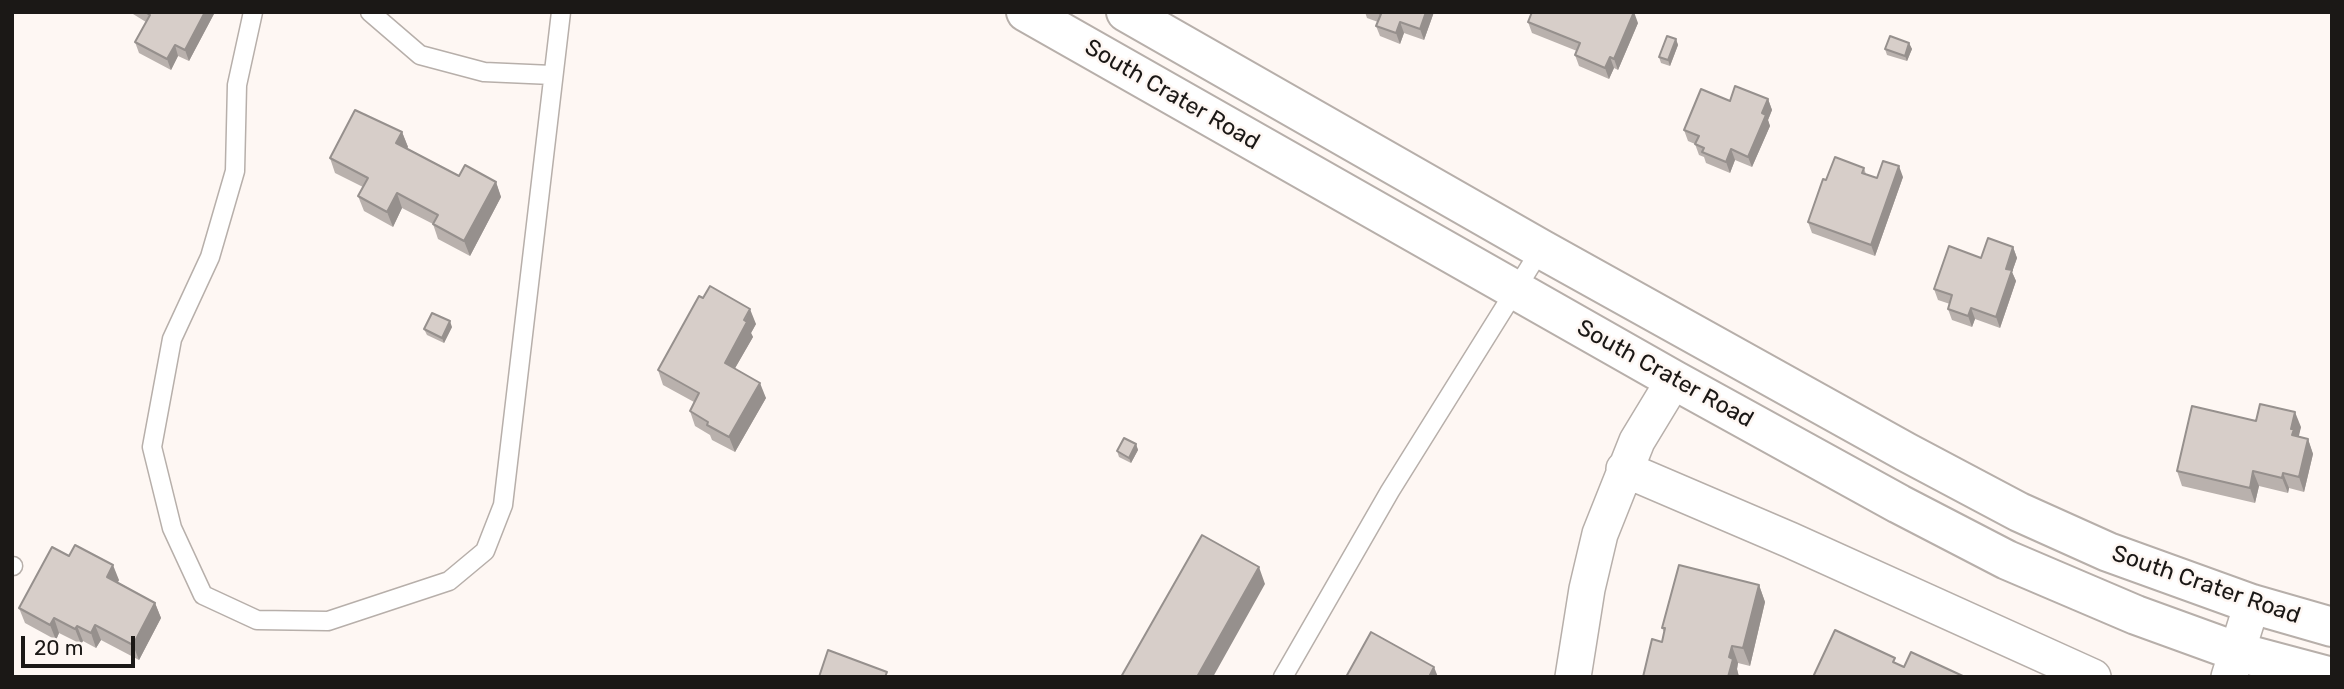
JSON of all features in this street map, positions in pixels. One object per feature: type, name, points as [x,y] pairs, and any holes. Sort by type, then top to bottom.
[{"type":"main road","name":"South Crater Road","points":[[1026,12],[1674,380],[2007,560],[2136,615],[2234,664],[2332,677]]},
{"type":"main road","name":"South Crater Road","points":[[1126,12],[1541,249],[1906,452],[2020,512],[2108,551],[2252,604],[2332,627]]},
{"type":"street","points":[[1573,677],[1587,589],[1600,534],[1637,441],[1674,380]]},
{"type":"street","points":[[1624,469],[1790,540],[2093,677]]},
{"type":"street","points":[[2234,664],[2252,604]]},
{"type":"lane","points":[[253,12],[237,85],[235,171],[210,257],[173,339],[152,447],[172,528],[203,596],[257,620],[328,621],[449,581],[485,551],[503,505],[561,12]]},
{"type":"lane","points":[[370,12],[420,55],[484,72],[552,75]]},
{"type":"lane","points":[[1283,677],[1390,491],[1541,249]]},
{"type":"building","points":[[145,12],[205,12],[185,50],[175,45],[167,59],[135,42],[150,15]]},
{"type":"building","points":[[1377,12],[1426,12],[1420,29],[1400,22],[1396,33],[1376,26],[1381,14]]},
{"type":"building","points":[[1532,12],[1634,12],[1614,59],[1610,57],[1605,68],[1575,55],[1580,43],[1528,22]]},
{"type":"building","points":[[1667,36],[1676,39],[1668,60],[1659,57]]},
{"type":"building","points":[[1890,36],[1909,43],[1905,56],[1885,49]]},
{"type":"building","points":[[1735,86],[1768,99],[1762,113],[1766,115],[1748,157],[1731,149],[1726,162],[1702,152],[1704,148],[1695,144],[1699,136],[1684,130],[1701,89],[1730,101]]},
{"type":"building","points":[[355,110],[402,132],[396,143],[459,176],[465,165],[496,182],[464,241],[433,224],[438,215],[397,193],[387,212],[358,196],[368,178],[330,158]]},
{"type":"building","points":[[1835,157],[1864,168],[1862,173],[1877,178],[1883,161],[1899,166],[1871,245],[1808,222],[1823,179],[1826,180]]},
{"type":"building","points":[[1988,238],[2013,247],[2006,269],[2012,270],[1996,317],[1971,308],[1968,316],[1948,309],[1952,295],[1934,289],[1949,246],[1981,258]]},
{"type":"building","points":[[710,286],[750,309],[744,320],[747,322],[725,363],[760,383],[729,437],[707,425],[708,422],[690,411],[699,393],[658,370],[699,296],[703,298]]},
{"type":"building","points":[[432,313],[450,321],[442,338],[424,329]]},
{"type":"building","points":[[2260,404],[2295,412],[2292,435],[2308,439],[2299,477],[2283,473],[2282,478],[2253,471],[2250,488],[2177,471],[2192,406],[2256,421]]},
{"type":"building","points":[[1124,438],[1136,444],[1129,458],[1117,451]]},
{"type":"building","points":[[1202,535],[1259,567],[1197,677],[1121,677]]},
{"type":"building","points":[[75,545],[113,565],[107,577],[155,603],[133,645],[95,625],[91,633],[77,626],[75,629],[54,618],[50,625],[19,608],[52,547],[69,556]]},
{"type":"building","points":[[1679,565],[1759,585],[1743,648],[1732,646],[1729,657],[1733,659],[1728,677],[1643,677],[1652,639],[1662,642],[1665,628],[1662,628]]},
{"type":"building","points":[[1835,630],[1895,658],[1893,662],[1904,667],[1911,652],[1965,677],[1813,677]]},
{"type":"building","points":[[1371,632],[1434,667],[1429,677],[1346,677]]},
{"type":"building","points":[[828,650],[887,672],[885,677],[819,677]]}]
